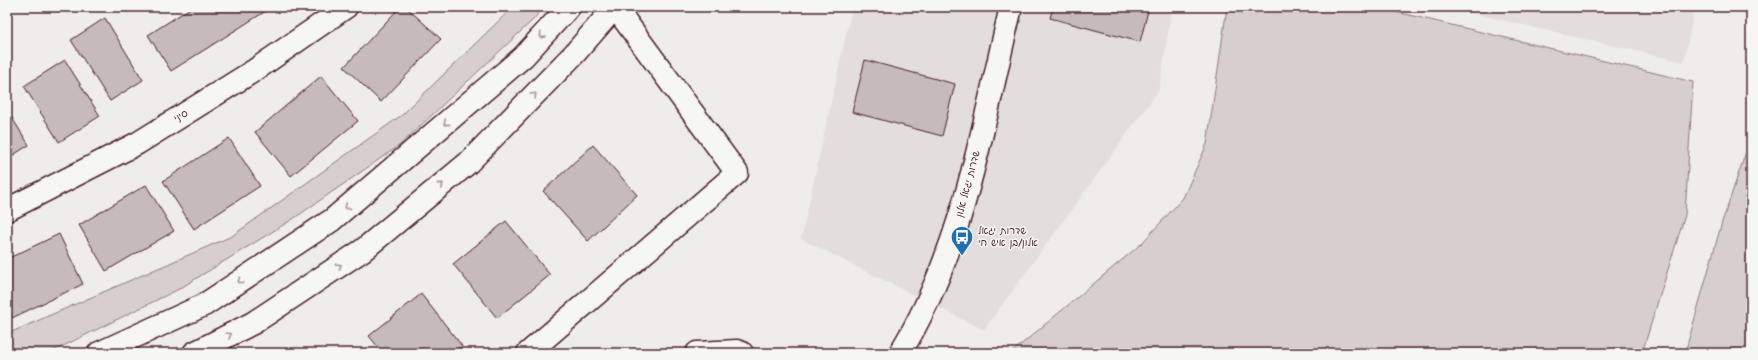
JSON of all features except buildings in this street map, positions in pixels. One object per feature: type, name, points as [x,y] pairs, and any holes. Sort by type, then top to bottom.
[{"type":"main road","name":"סיני","points":[[7,210],[138,143],[255,70],[346,7]]},
{"type":"main road","points":[[99,353],[204,305],[332,220],[523,57],[568,7]]},
{"type":"main road","points":[[194,353],[253,323],[363,250],[468,162],[575,53],[615,7],[736,173],[528,353]]},
{"type":"main road","name":"שדרות יגאל אלון","points":[[900,353],[913,332],[934,286],[963,209],[1011,7]]},
{"type":"main road","points":[[697,353],[742,353]]},
{"type":"shaded area","points":[[513,7],[543,7],[534,19],[400,145],[293,219],[179,289],[49,353],[7,353],[7,334],[232,236],[402,115]]},
{"type":"shaded area","points":[[852,7],[1172,7],[1159,90],[984,330],[801,239]]},
{"type":"shaded area","points":[[1227,7],[1375,7],[1693,82],[1685,215],[1642,353],[1011,353],[1141,244],[1183,198],[1207,144]]},
{"type":"shaded area","points":[[1444,7],[1695,7],[1684,62]]},
{"type":"shaded area","points":[[1751,137],[1751,353],[1685,353],[1722,222]]},
{"type":"place","name":"שדרות יגאל אלון/בן איש חי","points":[[962,256]]}]
